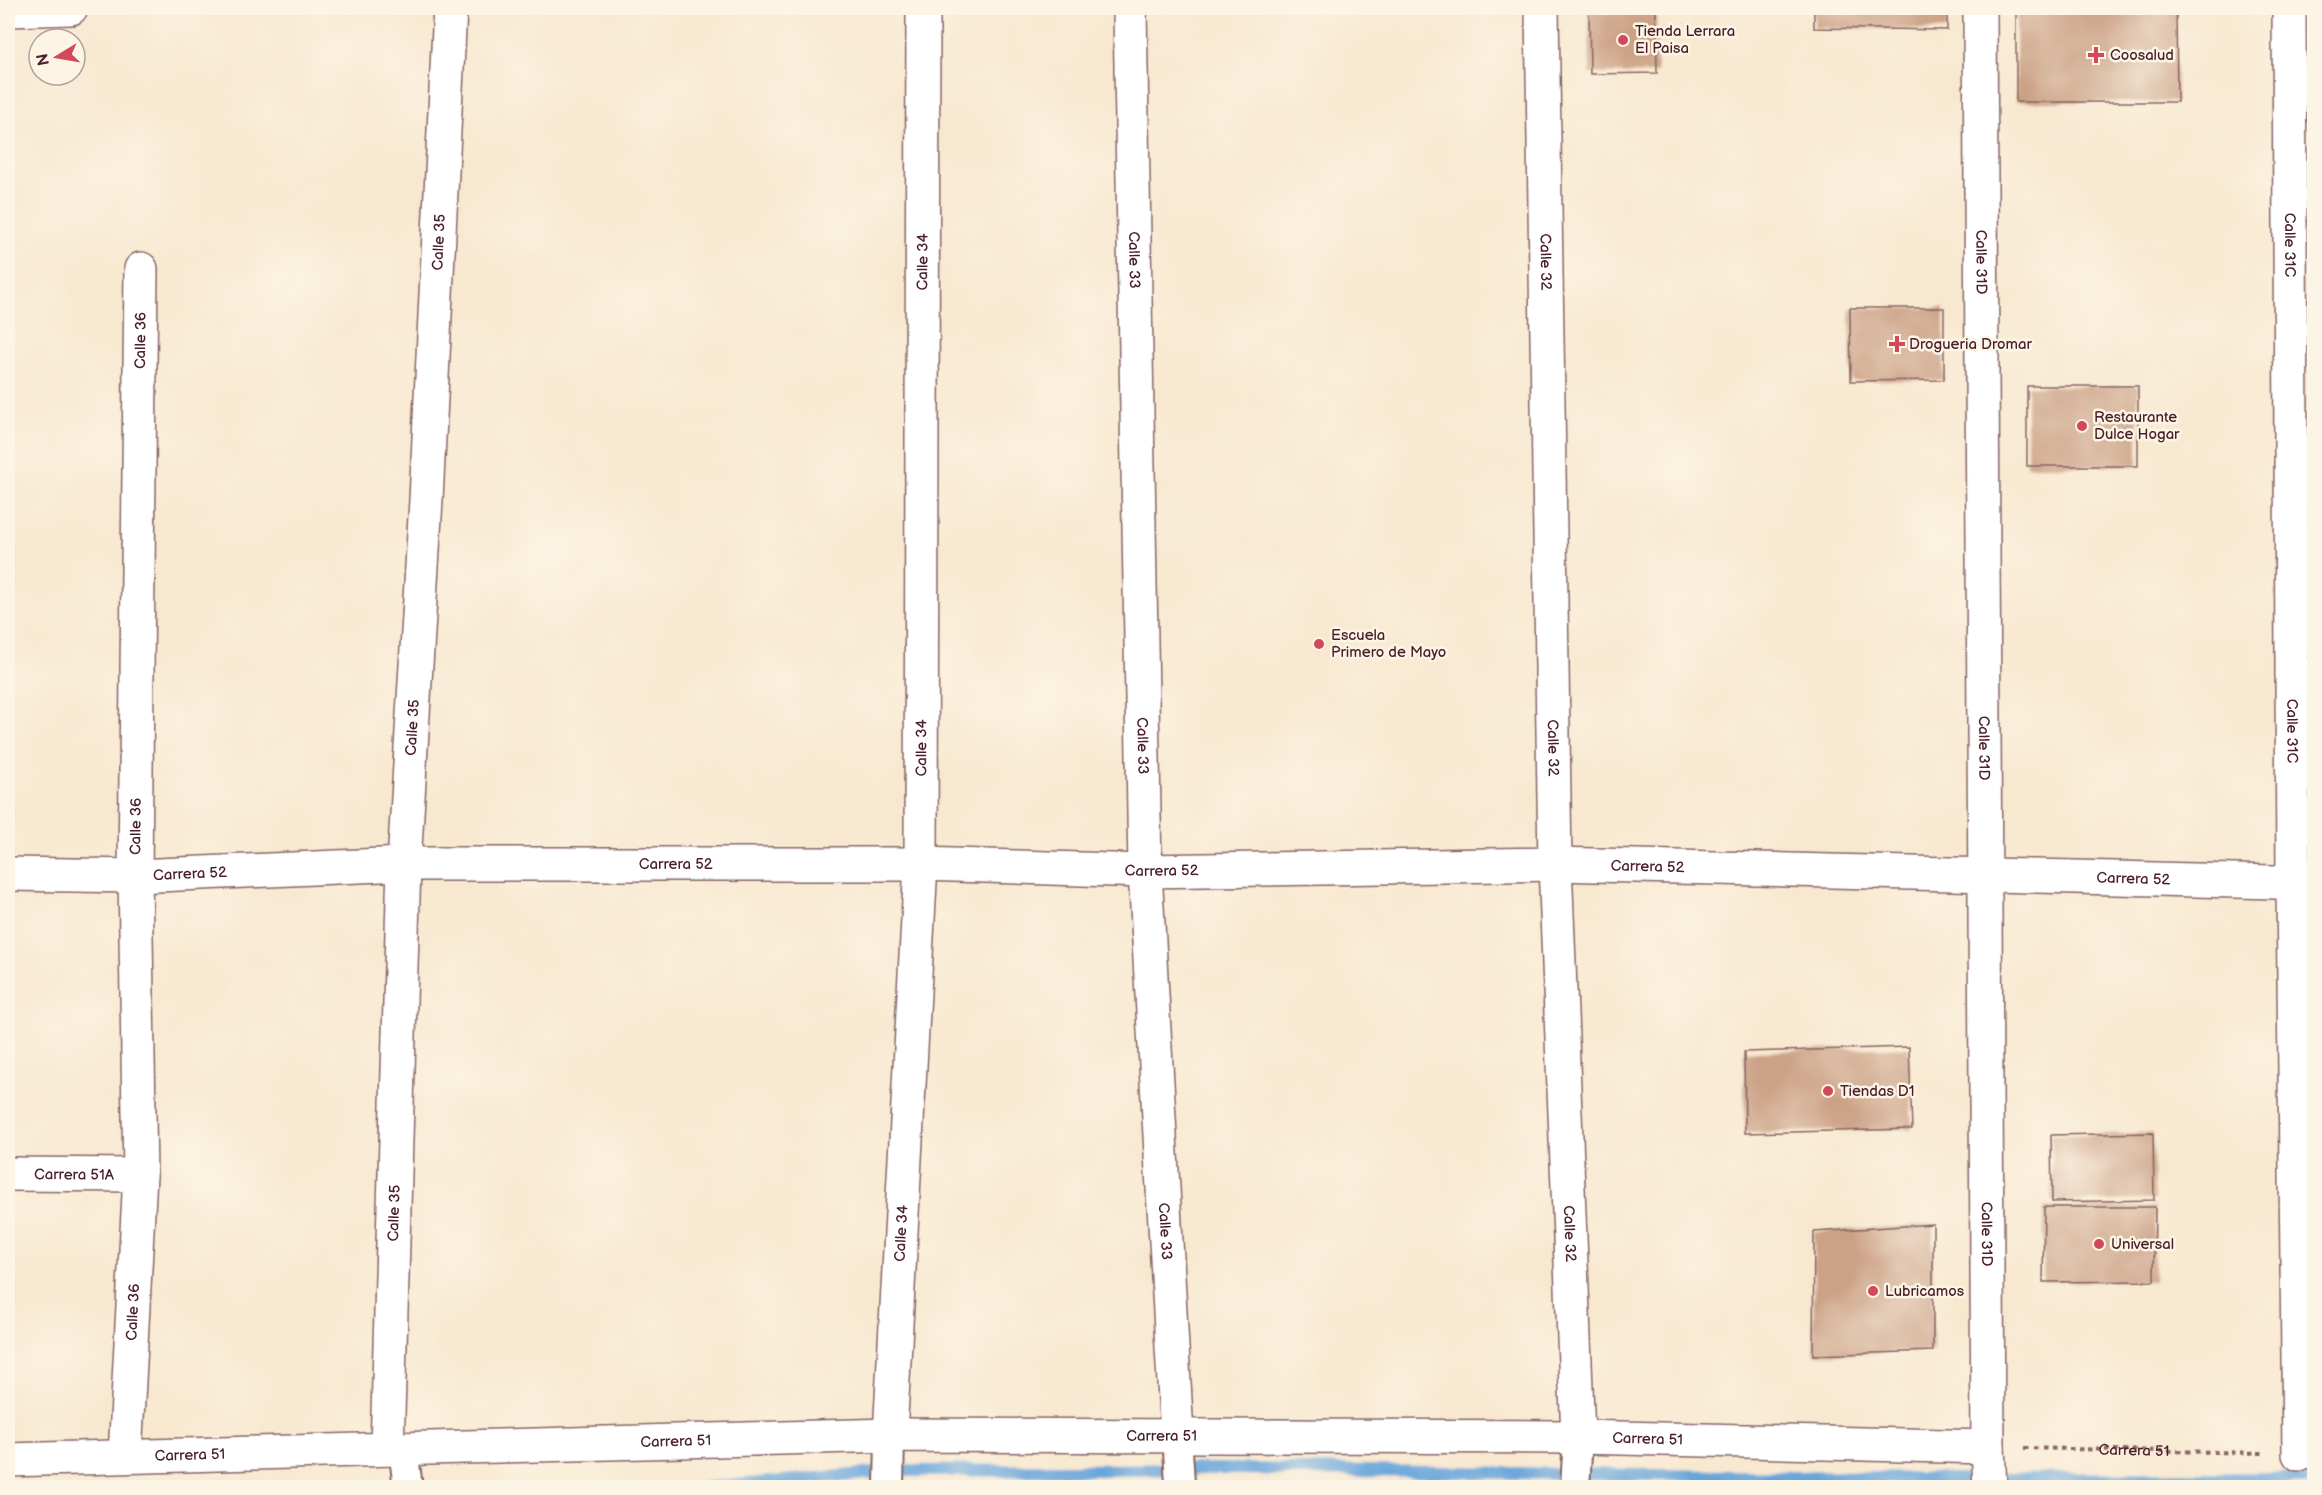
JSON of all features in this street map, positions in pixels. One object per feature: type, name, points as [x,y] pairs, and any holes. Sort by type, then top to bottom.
[{"type":"street","points":[[8,10],[72,8]]},
{"type":"street","name":"Calle 35","points":[[401,1461],[404,864],[426,500],[450,8]]},
{"type":"street","name":"Calle 34","points":[[889,1488],[921,864],[923,8]]},
{"type":"street","name":"Calle 33","points":[[1130,8],[1145,871],[1180,1483]]},
{"type":"street","name":"Calle 32","points":[[1542,8],[1555,864],[1577,1445],[1575,1488]]},
{"type":"street","name":"Calle 31D","points":[[1980,8],[1990,1488]]},
{"type":"street","name":"Calle 31C","points":[[2289,8],[2304,883],[2299,1454]]},
{"type":"street","name":"Calle 36","points":[[125,1456],[140,1175],[135,876],[141,268]]},
{"type":"street","name":"Carrera 52","points":[[8,874],[135,876],[404,864],[921,864],[1145,871],[1555,864],[2304,883]]},
{"type":"street","name":"Carrera 51A","points":[[8,1174],[140,1175]]},
{"type":"street","name":"Carrera 51","points":[[8,1460],[125,1456],[401,1461],[890,1444],[1988,1447]]},
{"type":"path","name":"Carrera 51","points":[[1988,1447],[2299,1454]]},
{"type":"building","name":"Tienda Lerrara El Paisa","points":[[1589,8],[1656,8],[1657,73],[1590,74]]},
{"type":"building","points":[[1814,8],[1947,8],[1947,30],[1814,28]]},
{"type":"building","name":"Coosalud","points":[[2016,8],[2176,8],[2177,102],[2016,102]]},
{"type":"building","name":"Drogueria Dromar","points":[[1850,308],[1944,308],[1944,380],[1851,381]]},
{"type":"building","name":"Restaurante Dulce Hogar","points":[[2027,386],[2138,386],[2138,466],[2027,466]]},
{"type":"building","name":"Tiendas D1","points":[[1909,1047],[1912,1129],[1745,1133],[1744,1052]]},
{"type":"building","points":[[2153,1133],[2154,1200],[2052,1202],[2051,1135]]},
{"type":"building","name":"Universal","points":[[2044,1207],[2155,1207],[2154,1281],[2043,1282]]},
{"type":"building","name":"Lubricamos","points":[[1933,1224],[1933,1351],[1813,1355],[1814,1232]]},
{"type":"waterway","points":[[698,1488],[900,1471],[1227,1469],[1945,1479],[2314,1478]]},
{"type":"place","name":"Tienda Lerrara El Paisa","points":[[1623,40]]},
{"type":"place","name":"Coosalud","points":[[2096,55]]},
{"type":"place","name":"Drogueria Dromar","points":[[1897,344]]},
{"type":"place","name":"Restaurante Dulce Hogar","points":[[2082,426]]},
{"type":"place","name":"Escuela Primero de Mayo","points":[[1319,644]]},
{"type":"place","name":"Tiendas D1","points":[[1828,1091]]},
{"type":"place","name":"Universal","points":[[2099,1244]]},
{"type":"place","name":"Lubricamos","points":[[1873,1291]]}]
